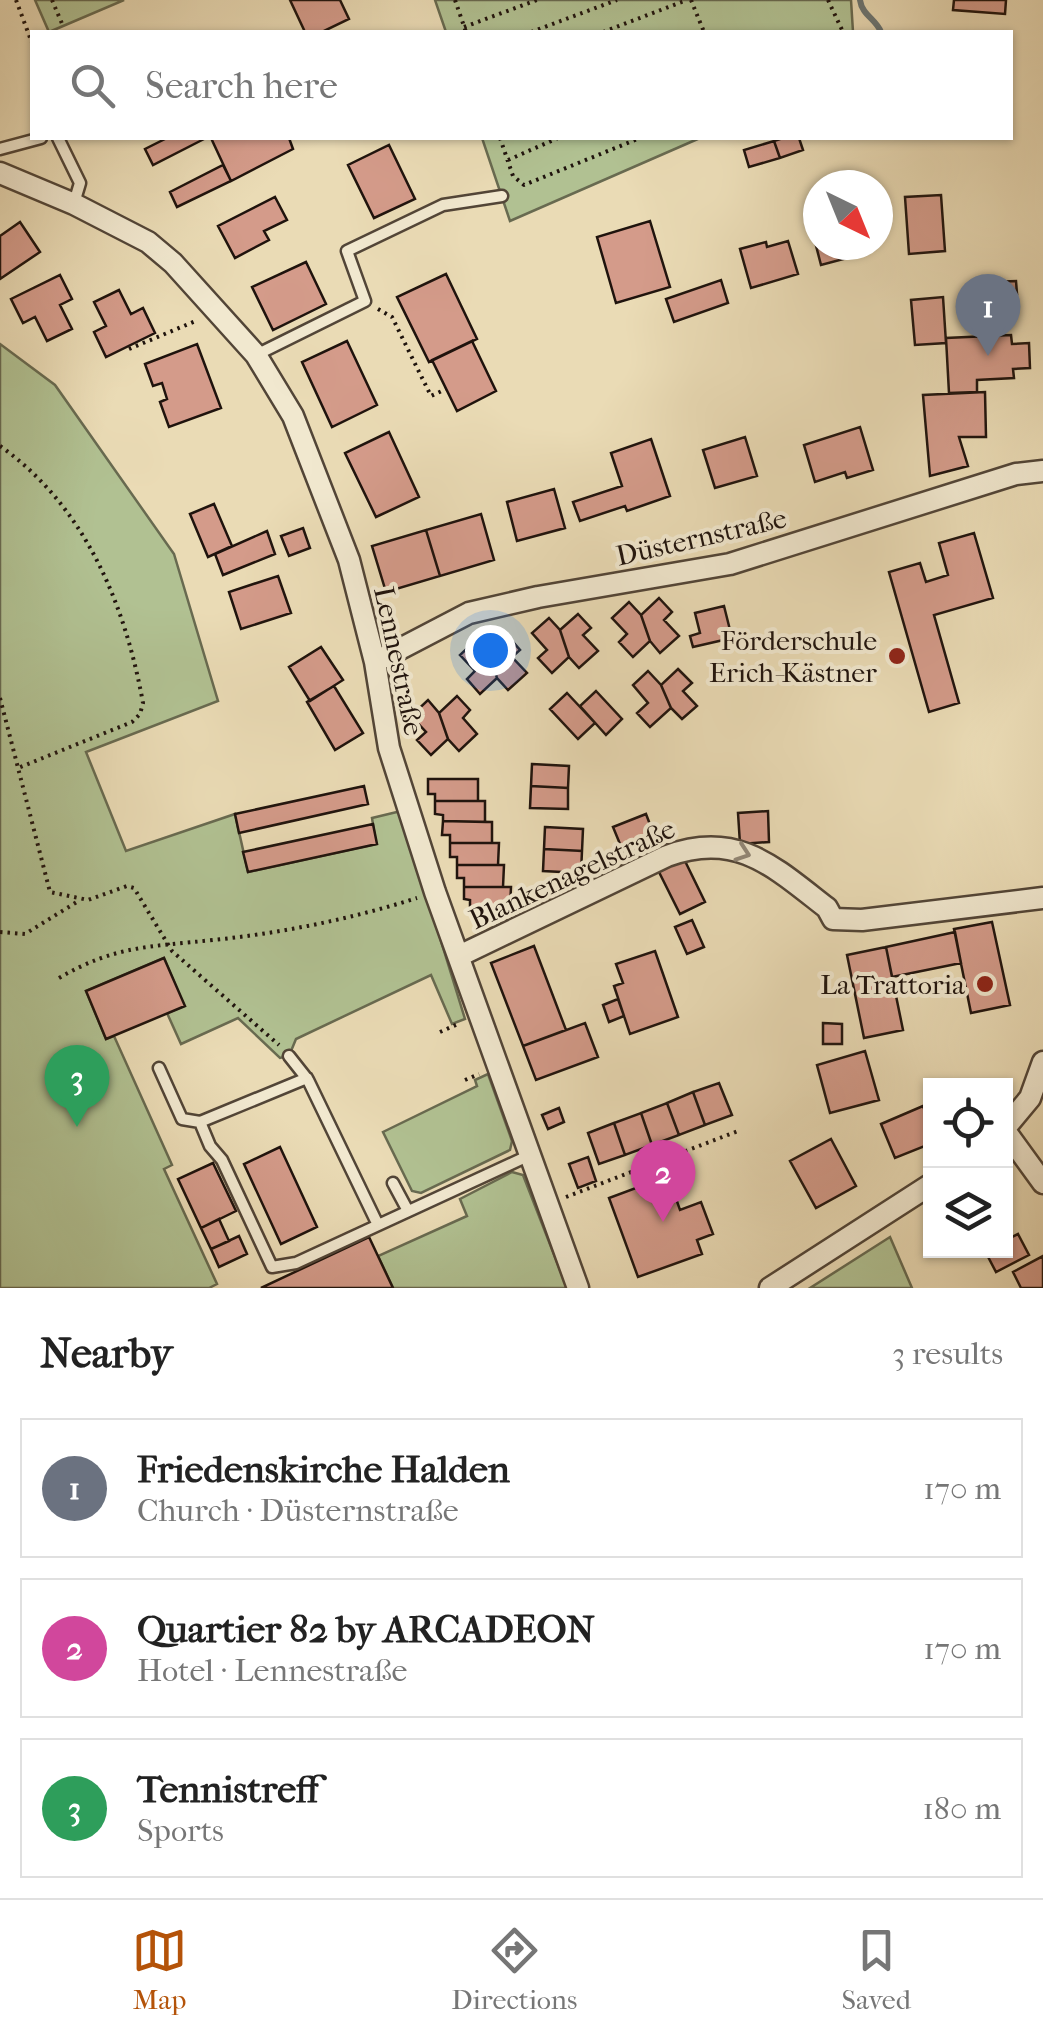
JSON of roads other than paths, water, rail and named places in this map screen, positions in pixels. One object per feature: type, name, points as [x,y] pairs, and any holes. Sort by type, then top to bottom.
[{"type":"street","name":"Lennestraße","points":[[0,173],[74,204],[148,242],[256,355],[293,416],[348,560],[375,662],[389,748],[435,892],[578,1288]]},
{"type":"street","name":"Düsternstraße","points":[[375,662],[469,613],[730,564],[1016,474],[1043,471]]},
{"type":"street","name":"Blankenagelstraße","points":[[459,956],[666,856],[707,846],[729,847],[767,862],[827,908],[833,919],[862,920],[1043,898]]},
{"type":"street","points":[[1013,1121],[1030,1098],[1043,1062]]},
{"type":"street","points":[[1013,1140],[1043,1183]]},
{"type":"street","points":[[770,1288],[923,1190]]},
{"type":"lane","points":[[0,149],[34,140]]},
{"type":"lane","points":[[59,140],[80,183],[74,204]]},
{"type":"lane","points":[[256,355],[366,302],[347,251],[443,205],[502,196]]},
{"type":"lane","points":[[290,1056],[307,1078],[378,1225]]},
{"type":"lane","points":[[158,1068],[182,1119],[200,1122],[307,1078]]},
{"type":"lane","points":[[200,1122],[272,1266],[296,1263],[531,1155]]},
{"type":"lane","points":[[393,1183],[408,1211]]},
{"type":"waterway","points":[[860,0],[880,30]]},
{"type":"place","name":"Friedenskirche Halden","points":[[988,356]]},
{"type":"place","name":"Förderschule Erich-Kästner","points":[[897,656]]},
{"type":"place","name":"La Trattoria","points":[[985,984]]},
{"type":"place","name":"Tennistreff","points":[[77,1127]]},
{"type":"place","name":"Quartier 82 by ARCADEON","points":[[663,1222]]}]
